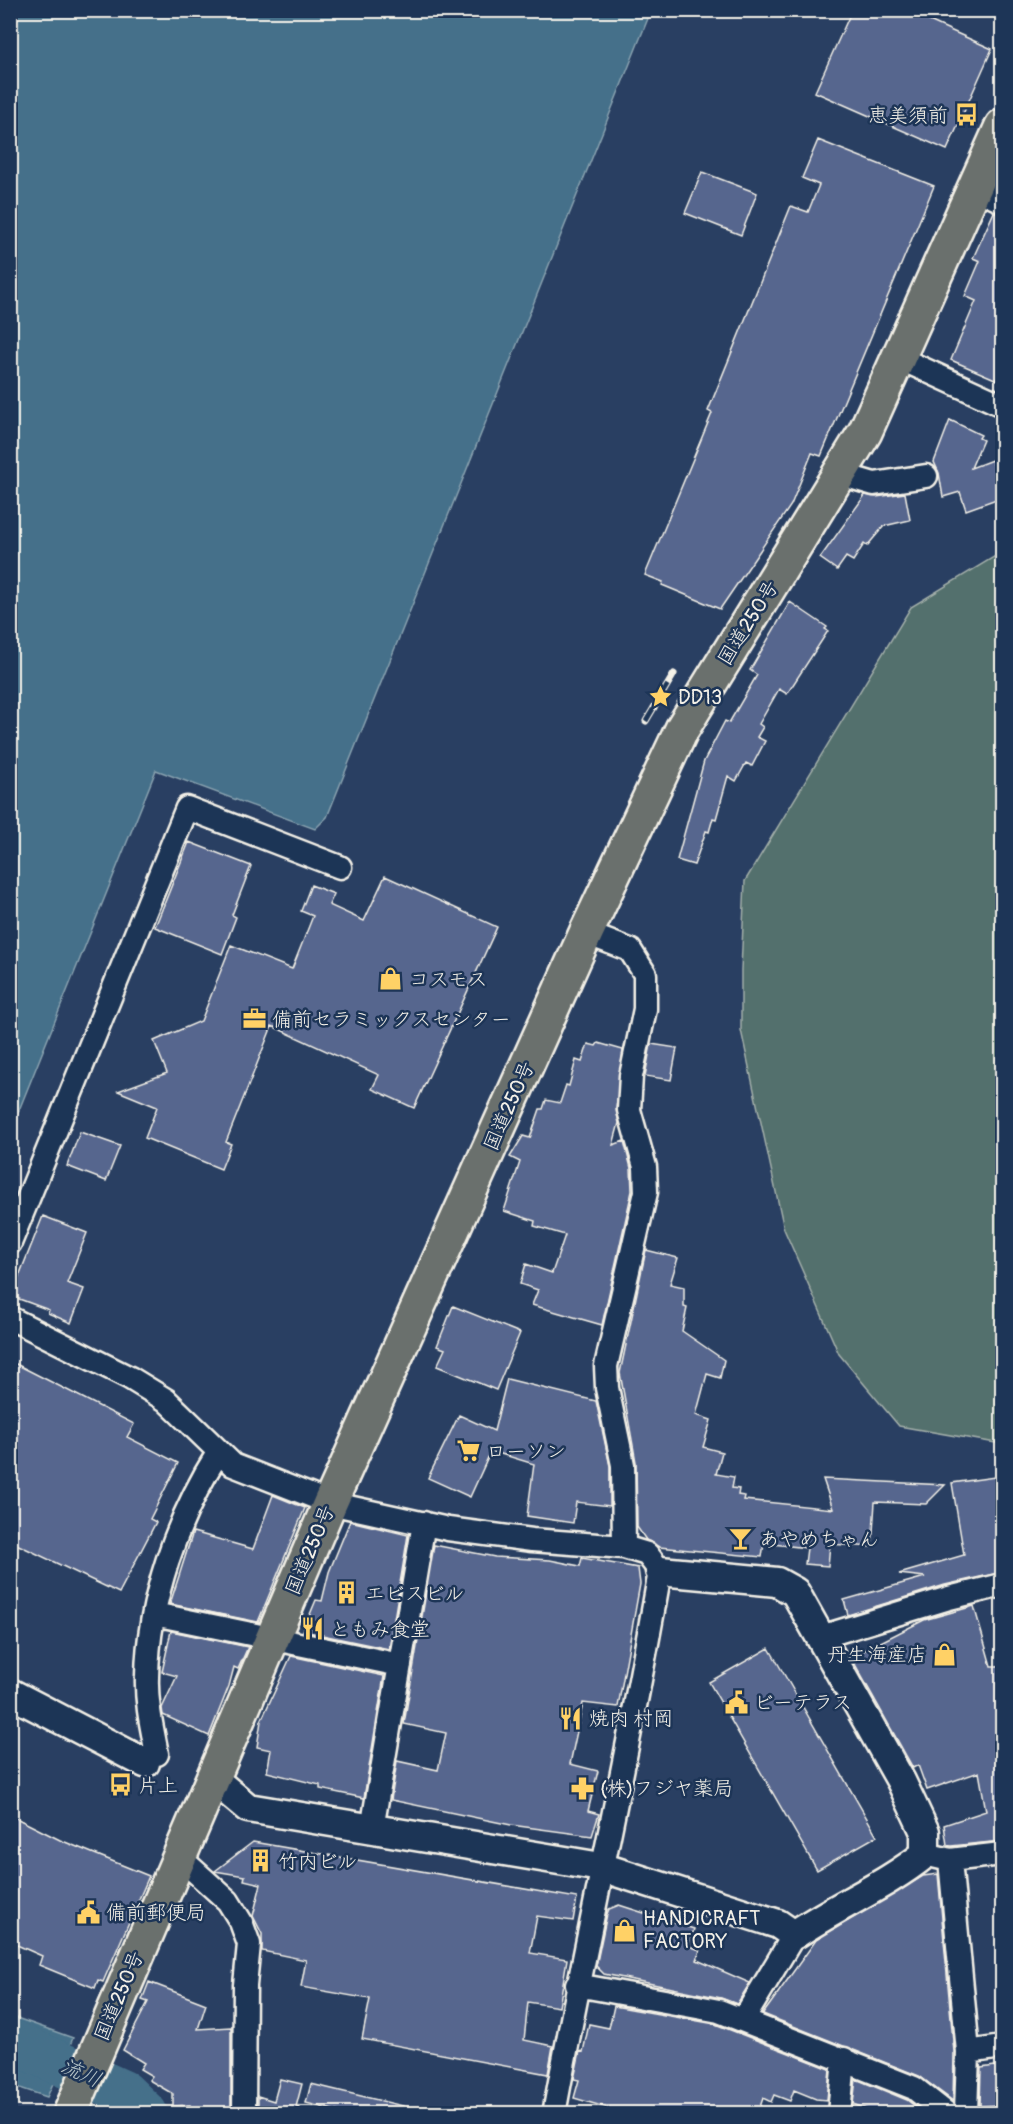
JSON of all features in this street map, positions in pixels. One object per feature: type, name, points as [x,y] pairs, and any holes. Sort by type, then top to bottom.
[{"type":"highway","name":"国道250号","points":[[78,2105],[98,2047],[330,1503],[586,933],[682,729],[866,432],[899,358],[989,195],[1002,126]]},
{"type":"street","points":[[899,358],[1002,405]]},
{"type":"street","points":[[840,474],[874,484],[927,476]]},
{"type":"street","points":[[10,1243],[187,808],[340,867]]},
{"type":"street","points":[[586,933],[630,950],[645,974],[645,1009],[631,1076],[629,1110],[645,1167],[646,1192],[606,1366],[607,1388],[623,1465],[624,1547]]},
{"type":"street","points":[[10,1318],[130,1378],[166,1400],[218,1453],[233,1465],[330,1503],[424,1524],[532,1540],[624,1547],[647,1554],[660,1571],[639,1698],[601,1867],[554,2114]]},
{"type":"street","points":[[10,1693],[151,1758],[146,1678],[154,1614],[162,1581],[190,1503],[218,1453]]},
{"type":"street","points":[[372,1829],[424,1524]]},
{"type":"street","points":[[660,1571],[777,1582],[795,1593],[821,1637],[901,1781],[938,1857],[968,2052],[966,2114]]},
{"type":"street","points":[[821,1637],[949,1598],[1002,1585]]},
{"type":"street","points":[[154,1614],[400,1665]]},
{"type":"street","points":[[212,1778],[248,1808],[601,1867],[778,1924],[794,1935]]},
{"type":"street","points":[[743,2020],[794,1935],[826,1912],[910,1867],[938,1857],[1002,1854]]},
{"type":"street","points":[[178,1856],[228,1901],[241,1922],[249,1944],[245,1985],[244,2114]]},
{"type":"street","points":[[577,1985],[718,2011],[914,2088],[947,2114]]},
{"type":"street","points":[[968,2052],[1002,2047]]},
{"type":"street","points":[[839,2114],[844,2059]]},
{"type":"green space","points":[[1002,552],[1002,1444],[899,1426],[839,1354],[784,1229],[741,1030],[741,970],[745,881],[911,607]]},
{"type":"water","points":[[11,10],[651,11],[327,817],[315,829],[156,770],[11,1130]]},
{"type":"water","points":[[11,2016],[73,2038],[47,2097],[11,2085]]},
{"type":"building","points":[[852,10],[905,10],[992,49],[947,150],[815,92]]},
{"type":"building","points":[[818,140],[934,186],[821,456],[812,453],[791,505],[720,609],[662,585],[663,582],[645,575],[712,413],[708,411],[791,206],[808,212],[819,185],[802,178]]},
{"type":"building","points":[[702,172],[757,193],[741,235],[685,213]]},
{"type":"building","points":[[994,212],[1002,214],[1002,382],[951,360],[976,301],[965,296],[980,261],[973,258]]},
{"type":"building","points":[[950,420],[981,435],[979,438],[983,440],[971,468],[992,460],[1002,489],[1002,497],[966,510],[960,492],[943,497],[939,473],[934,462]]},
{"type":"building","points":[[905,493],[910,520],[884,526],[867,546],[864,544],[853,561],[846,557],[837,570],[820,558],[865,495],[876,497]]},
{"type":"building","points":[[790,602],[827,627],[825,629],[828,631],[787,694],[779,689],[759,724],[763,727],[757,737],[765,741],[752,766],[746,763],[736,781],[728,776],[716,819],[713,818],[709,832],[706,831],[694,865],[677,860],[704,761],[725,721],[729,723],[757,675],[750,670]]},
{"type":"building","points":[[189,842],[251,866],[232,915],[236,917],[222,954],[155,927]]},
{"type":"building","points":[[385,876],[497,927],[414,1108],[372,1089],[379,1075],[272,1026],[226,1142],[231,1144],[221,1169],[145,1138],[157,1107],[118,1091],[167,1073],[154,1041],[201,1021],[231,945],[292,969],[313,916],[301,911],[311,885],[334,894],[329,905],[364,921]]},
{"type":"building","points":[[598,1043],[623,1050],[616,1109],[619,1123],[613,1145],[624,1141],[631,1168],[632,1191],[602,1325],[532,1305],[538,1290],[520,1284],[526,1264],[552,1273],[565,1235],[534,1226],[535,1221],[504,1211],[520,1162],[510,1157],[523,1136],[530,1138],[540,1109],[543,1109],[546,1100],[560,1103],[566,1085],[569,1086],[576,1060],[582,1062],[588,1044],[596,1046]]},
{"type":"building","points":[[651,1044],[677,1048],[671,1080],[645,1076]]},
{"type":"building","points":[[80,1132],[120,1146],[106,1181],[67,1166]]},
{"type":"building","points":[[43,1216],[87,1233],[67,1283],[84,1289],[71,1323],[48,1313],[49,1310],[11,1296]]},
{"type":"building","points":[[646,1250],[678,1258],[670,1284],[684,1287],[684,1307],[687,1308],[682,1331],[724,1360],[720,1378],[707,1374],[696,1415],[711,1420],[703,1447],[722,1452],[716,1474],[734,1477],[732,1488],[739,1489],[738,1495],[745,1496],[744,1500],[833,1509],[823,1479],[945,1485],[926,1504],[875,1502],[872,1547],[830,1544],[828,1566],[805,1564],[807,1548],[764,1543],[762,1557],[659,1547],[646,1540],[637,1527],[636,1462],[620,1373]]},
{"type":"building","points":[[453,1306],[520,1333],[496,1390],[437,1366],[445,1349],[437,1346]]},
{"type":"building","points":[[10,1361],[134,1424],[127,1437],[178,1463],[150,1519],[156,1522],[119,1593],[10,1541]]},
{"type":"building","points":[[507,1379],[596,1401],[610,1466],[610,1506],[576,1502],[573,1523],[527,1516],[534,1464],[491,1451],[470,1497],[428,1478],[459,1415],[494,1431]]},
{"type":"building","points":[[1002,1476],[1002,1572],[945,1585],[848,1615],[844,1600],[925,1577],[899,1574],[964,1555],[952,1483]]},
{"type":"building","points":[[273,1495],[305,1508],[258,1622],[170,1604],[193,1532],[253,1549]]},
{"type":"building","points":[[350,1521],[408,1535],[389,1649],[303,1631],[316,1600],[322,1601],[329,1572]]},
{"type":"building","points":[[434,1545],[495,1557],[550,1560],[580,1566],[582,1558],[638,1568],[640,1584],[618,1707],[583,1703],[570,1764],[598,1771],[588,1811],[599,1814],[592,1836],[511,1825],[391,1800],[397,1761],[438,1770],[446,1733],[404,1724]]},
{"type":"building","points":[[974,1606],[991,1666],[1002,1666],[1002,1841],[951,1846],[947,1845],[944,1825],[986,1811],[979,1772],[927,1790],[918,1765],[913,1768],[851,1657],[924,1620]]},
{"type":"building","points":[[171,1631],[248,1647],[238,1669],[234,1667],[209,1736],[163,1715],[162,1708],[177,1676],[162,1672]]},
{"type":"building","points":[[769,1648],[877,1836],[817,1870],[709,1682]]},
{"type":"building","points":[[291,1656],[384,1676],[364,1798],[320,1789],[320,1785],[267,1772],[271,1750],[257,1747],[261,1721]]},
{"type":"building","name":"備前郵便局","points":[[10,1815],[60,1840],[149,1876],[103,1982],[98,1980],[95,1988],[39,1965],[42,1956],[10,1942]]},
{"type":"building","points":[[253,1842],[577,1898],[573,1921],[537,1916],[530,1953],[567,1959],[559,2007],[528,2002],[524,2040],[553,2046],[548,2074],[362,2039],[370,1999],[301,1987],[306,1960],[262,1951],[262,1934],[253,1916],[261,1884],[244,1880],[245,1876],[215,1871]]},
{"type":"building","points":[[938,1874],[954,2052],[953,2101],[919,2076],[763,2014],[816,1940],[923,1876]]},
{"type":"building","points":[[619,1905],[694,1929],[689,1946],[700,1950],[697,1960],[750,1983],[737,2004],[721,1998],[604,1974],[596,1966],[607,1914],[609,1909]]},
{"type":"building","points":[[149,1982],[206,2004],[198,2029],[231,2027],[231,2114],[190,2114],[190,2105],[173,2106],[173,2094],[149,2080],[152,2076],[140,2069],[144,2063],[123,2050],[148,2002],[142,2000]]},
{"type":"building","points":[[614,2006],[715,2024],[830,2069],[827,2100],[816,2099],[794,2090],[790,2101],[774,2095],[771,2102],[763,2098],[758,2113],[747,2109],[745,2114],[629,2114],[574,2098],[579,2080],[574,2079],[589,2024],[609,2028]]},
{"type":"building","points":[[1002,2065],[1002,2105],[980,2106],[981,2068]]},
{"type":"building","points":[[280,2079],[302,2084],[296,2107],[300,2108],[299,2114],[258,2114],[258,2096],[274,2101]]},
{"type":"building","points":[[856,2079],[907,2100],[925,2114],[879,2114],[853,2104]]},
{"type":"building","points":[[311,2084],[403,2106],[402,2114],[348,2114],[306,2103]]},
{"type":"waterway","name":"流川","points":[[10,2041],[123,2092],[146,2114]]},
{"type":"railway","points":[[646,721],[674,674]]},
{"type":"place","name":"恵美須前","points":[[966,115]]},
{"type":"place","name":"DD13","points":[[660,697]]},
{"type":"place","name":"コスモス","points":[[391,979]]},
{"type":"place","name":"備前セラミックスセンター","points":[[254,1019]]},
{"type":"place","name":"ローソン","points":[[468,1451]]},
{"type":"place","name":"あやめちゃん","points":[[741,1539]]},
{"type":"place","name":"エビスビル","points":[[347,1593]]},
{"type":"place","name":"ともみ食堂","points":[[312,1629]]},
{"type":"place","name":"丹生海産店","points":[[945,1654]]},
{"type":"place","name":"ビーテラス","points":[[736,1702]]},
{"type":"place","name":"焼肉 村岡","points":[[571,1718]]},
{"type":"place","name":"片上","points":[[120,1785]]},
{"type":"place","name":"(株)フジヤ薬局","points":[[582,1788]]},
{"type":"place","name":"竹内ビル","points":[[260,1861]]},
{"type":"place","name":"備前郵便局","points":[[88,1912]]},
{"type":"place","name":"HANDICRAFT FACTORY","points":[[625,1930]]}]
